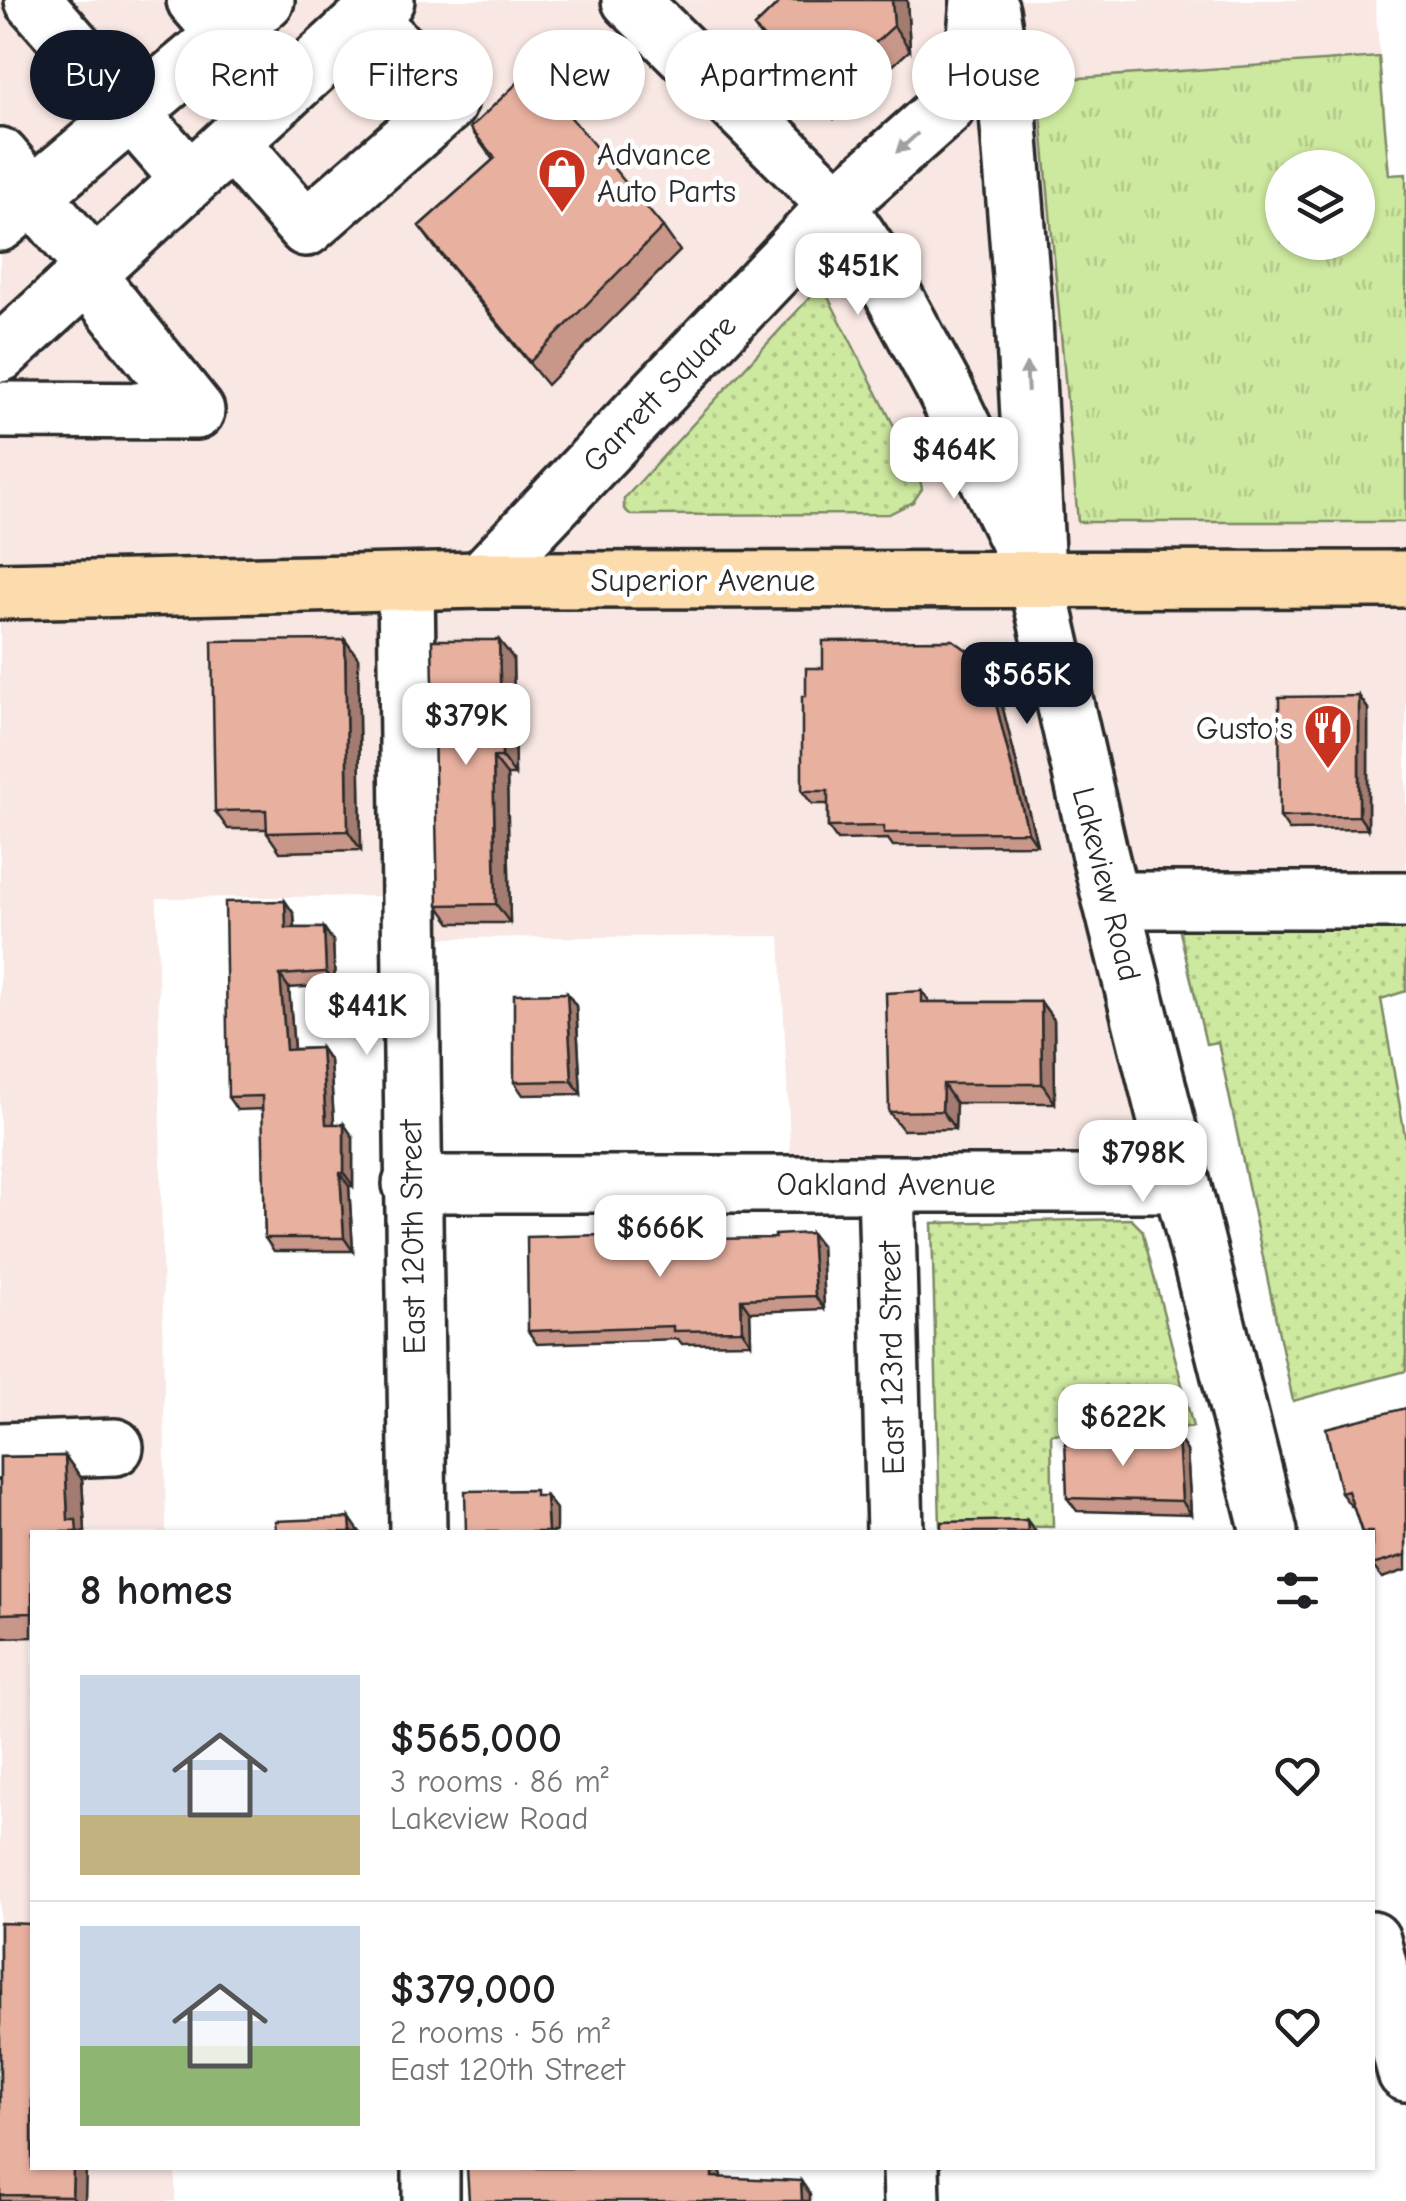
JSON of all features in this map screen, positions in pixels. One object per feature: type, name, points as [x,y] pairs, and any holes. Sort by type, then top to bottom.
[{"type":"main road","name":"Superior Avenue","points":[[0,591],[482,580],[1406,579]]},
{"type":"street","points":[[33,0],[58,30]]},
{"type":"street","points":[[155,87],[211,18],[266,0]]},
{"type":"street","name":"Lakeview Road","points":[[630,0],[837,206],[879,268],[945,390],[1037,580],[1111,900],[1269,1530]]},
{"type":"street","name":"Garrett Square","points":[[482,580],[837,206],[946,108],[964,80],[975,47],[979,0]]},
{"type":"street","points":[[989,0],[1008,114],[1023,301],[1037,580]]},
{"type":"street","points":[[232,142],[306,228],[448,104],[374,6],[313,65]]},
{"type":"street","points":[[18,210],[126,120]]},
{"type":"street","points":[[135,120],[190,180]]},
{"type":"street","points":[[0,354],[255,120]]},
{"type":"street","points":[[0,156],[18,210],[91,271],[196,411],[0,410]]},
{"type":"street","name":"East 120th Street","points":[[406,582],[418,1530]]},
{"type":"street","points":[[1111,900],[1406,900]]},
{"type":"street","name":"Oakland Avenue","points":[[411,1184],[1181,1184]]},
{"type":"street","name":"East 123rd Street","points":[[886,1184],[895,1530]]},
{"type":"street","points":[[0,1424],[107,1434],[0,1451]]},
{"type":"street","points":[[1375,1952],[1406,2073]]},
{"type":"street","points":[[431,2170],[432,2201]]},
{"type":"street","points":[[911,2170],[912,2201]]},
{"type":"shaded area","points":[[0,0],[1375,0],[1389,175],[1406,174],[1406,900],[1111,901],[1181,1184],[792,1184],[780,936],[409,938],[408,896],[157,898],[166,1530],[30,1530],[30,2170],[175,2170],[175,2201],[0,2201]]},
{"type":"green space","points":[[1379,57],[1389,175],[1406,174],[1406,522],[1078,522],[1042,120],[1075,120],[1075,78]]},
{"type":"green space","points":[[819,291],[828,297],[919,475],[922,489],[913,502],[889,514],[631,515],[624,509],[624,499]]},
{"type":"green space","points":[[1406,916],[1406,991],[1381,999],[1406,1141],[1406,1371],[1293,1401],[1218,1042],[1206,1044],[1177,919]]},
{"type":"green space","points":[[1131,1219],[1142,1230],[1193,1427],[1051,1434],[1053,1527],[940,1526],[932,1223]]},
{"type":"building","points":[[782,0],[892,0],[894,26],[890,30],[754,27]]},
{"type":"building","name":"Advance Auto Parts","points":[[513,87],[513,120],[573,120],[663,227],[530,362],[419,226],[495,158],[470,128],[478,120],[493,120],[493,106]]},
{"type":"building","points":[[345,640],[348,831],[267,833],[266,810],[215,811],[212,641]]},
{"type":"building","points":[[432,640],[499,640],[502,757],[493,757],[496,904],[438,905]]},
{"type":"building","points":[[953,640],[986,664],[1028,832],[884,833],[884,826],[828,827],[828,791],[802,791],[802,696],[806,696],[806,668],[823,668],[823,641]]},
{"type":"building","name":"Gusto's","points":[[1359,696],[1359,816],[1280,817],[1279,697]]},
{"type":"building","points":[[285,901],[286,928],[324,928],[326,972],[280,975],[286,1050],[321,1048],[326,1124],[344,1124],[344,1173],[340,1173],[344,1238],[265,1238],[262,1096],[228,1097],[225,902]]},
{"type":"building","points":[[922,991],[922,1002],[1041,1002],[1042,1084],[943,1084],[942,1111],[889,1112],[886,993]]},
{"type":"building","points":[[567,993],[572,1081],[514,1082],[514,994]]},
{"type":"building","points":[[811,1233],[815,1296],[741,1299],[742,1330],[673,1331],[673,1326],[528,1331],[527,1237],[641,1234],[641,1240],[775,1238]]},
{"type":"building","points":[[1406,1408],[1406,1555],[1375,1564],[1375,1530],[1361,1530],[1348,1491],[1341,1493],[1326,1428]]},
{"type":"building","points":[[1065,1438],[1178,1438],[1182,1501],[1067,1498]]},
{"type":"building","points":[[65,1456],[68,1520],[76,1520],[77,1530],[30,1530],[30,1613],[0,1614],[0,1457]]},
{"type":"building","points":[[535,1490],[535,1496],[546,1496],[548,1530],[466,1530],[465,1491]]},
{"type":"building","points":[[350,1518],[351,1530],[276,1530],[275,1521]]},
{"type":"building","points":[[1027,1520],[1028,1530],[941,1530],[941,1522]]},
{"type":"building","points":[[0,1923],[30,1924],[30,2170],[73,2170],[72,2196],[0,2195]]},
{"type":"building","points":[[467,2170],[712,2170],[712,2177],[801,2181],[802,2201],[469,2201]]},
{"type":"place","name":"Advance Auto Parts","points":[[562,214]]},
{"type":"place","name":"Gusto's","points":[[1328,770]]}]
